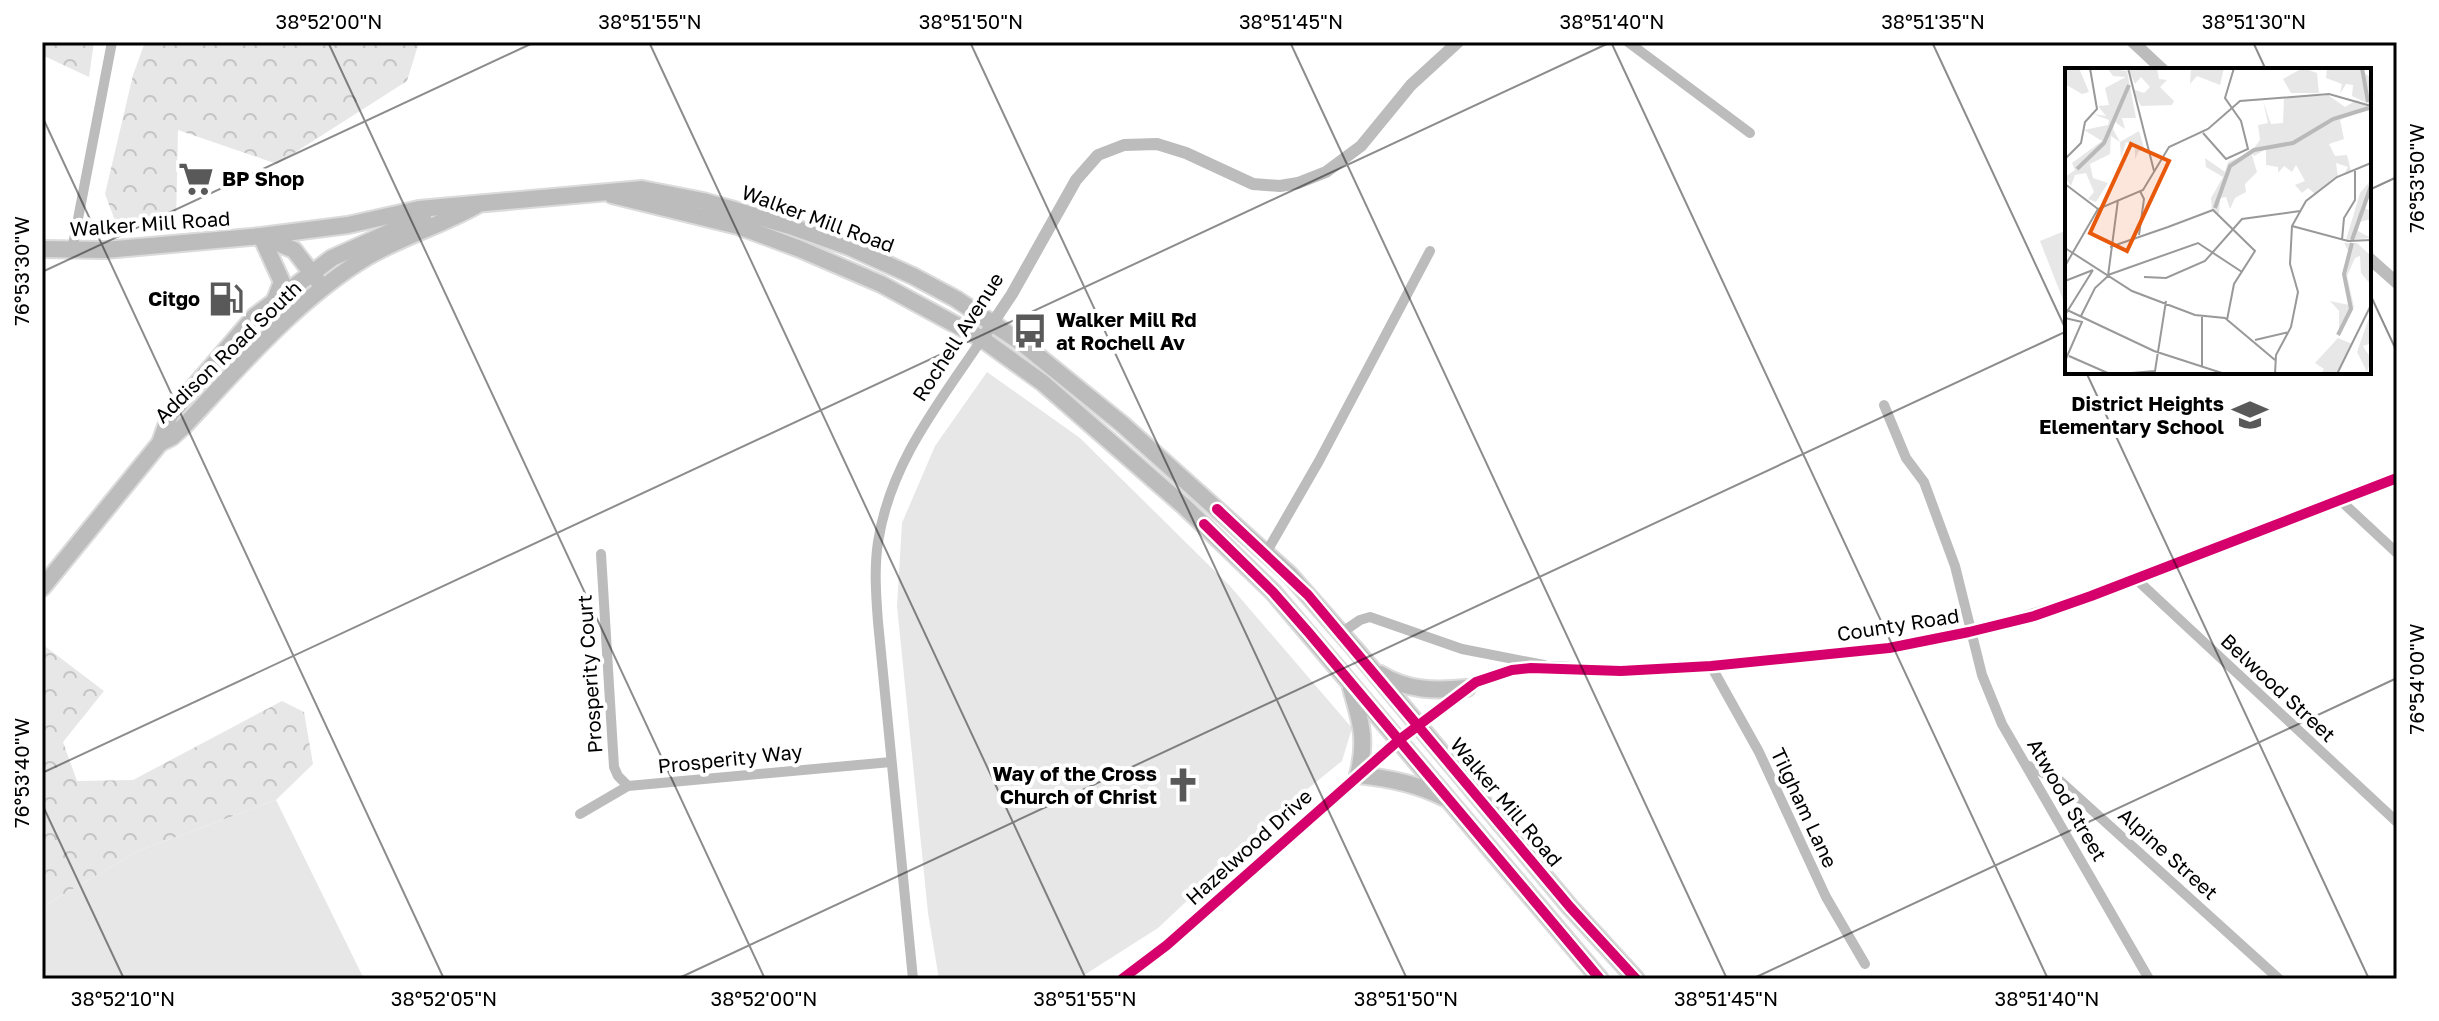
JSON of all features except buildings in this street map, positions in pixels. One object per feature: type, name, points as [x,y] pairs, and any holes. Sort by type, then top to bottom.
[{"type":"main road","name":"Walker Mill Road","points":[[42,249],[107,250],[261,236],[348,225],[419,209],[645,190],[703,201],[790,226],[849,247],[913,276],[1022,343],[1122,424],[1290,575],[1570,907],[1636,979]]},
{"type":"main road","name":"Walker Mill Road","points":[[606,193],[638,203],[694,213],[800,249],[905,295],[982,339],[1043,383],[1194,515],[1273,592],[1595,975]]},
{"type":"main road","name":"Walker Mill Road","points":[[322,288],[392,243],[455,218],[470,204]]},
{"type":"main road","name":"Addison Road South","points":[[42,588],[160,443],[170,415],[235,336],[275,300],[344,251],[384,233],[470,204]]},
{"type":"main road","points":[[261,236],[294,250],[322,288]]},
{"type":"main road","points":[[261,236],[282,282],[275,300]]},
{"type":"main road","name":"Addison Road South","points":[[160,443],[184,426],[270,336],[322,288]]},
{"type":"main road","points":[[1372,670],[1392,681],[1418,689],[1467,688]]},
{"type":"main road","points":[[1349,681],[1365,737],[1358,775],[1429,789],[1450,801]]},
{"type":"street","points":[[72,250],[112,42]]},
{"type":"street","name":"Rochell Avenue","points":[[913,979],[876,595],[878,543],[883,518],[901,463],[918,433],[992,324],[1076,180],[1098,155],[1124,145],[1157,144],[1186,153],[1253,184],[1280,186],[1314,178],[1338,165],[1361,146],[1411,85],[1458,42]]},
{"type":"street","points":[[1628,42],[1750,133]]},
{"type":"street","points":[[2133,42],[2161,68]]},
{"type":"street","points":[[1266,553],[1319,461],[1430,251]]},
{"type":"street","points":[[2371,260],[2397,283]]},
{"type":"street","name":"Atwood Street","points":[[1884,405],[1901,450],[1924,482],[1955,566],[1969,632],[1998,715],[2149,979]]},
{"type":"street","name":"County Road","points":[[1399,740],[1476,682],[1512,670],[1555,667],[1621,671],[1711,666],[1889,648],[2034,616],[2397,478]]},
{"type":"street","points":[[2340,500],[2397,553]]},
{"type":"street","name":"Prosperity Court","points":[[601,554],[614,767],[628,786]]},
{"type":"street","name":"Belwood Street","points":[[2136,579],[2397,822]]},
{"type":"street","name":"County Road","points":[[1341,633],[1370,617],[1462,649],[1555,667]]},
{"type":"street","name":"Tilgham Lane","points":[[1711,666],[1759,752],[1826,897],[1865,964]]},
{"type":"street","name":"Hazelwood Drive","points":[[1122,979],[1167,945],[1399,740]]},
{"type":"street","name":"Prosperity Way","points":[[580,814],[628,786],[891,762]]},
{"type":"street","name":"Alpine Street","points":[[2027,765],[2060,781],[2279,979]]},
{"type":"green space","points":[[42,42],[94,42],[89,77],[42,55]]},
{"type":"green space","points":[[145,42],[419,42],[407,81],[277,164],[178,130],[176,223],[117,226],[105,194],[133,75]]},
{"type":"green space","points":[[2065,231],[2065,305],[2040,241]]},
{"type":"green space","points":[[987,372],[1080,438],[1230,586],[1352,728],[1342,761],[1300,795],[1158,928],[1078,979],[939,979],[928,913],[897,606],[902,523],[935,446]]},
{"type":"green space","points":[[42,644],[104,691],[63,742],[77,781],[133,780],[282,701],[304,712],[313,764],[276,800],[138,851],[42,907]]},
{"type":"green space","points":[[276,800],[364,979],[42,979],[42,907],[138,851]]},
{"type":"cycle path","points":[[1122,979],[1167,945],[1399,740],[1476,682],[1512,670],[1531,668],[1621,671],[1711,666],[1889,648],[1969,632],[2034,616],[2091,596],[2397,478]]},
{"type":"cycle path","points":[[1217,509],[1308,595],[1570,907],[1636,979]]},
{"type":"cycle path","points":[[1204,524],[1273,592],[1309,633],[1600,979]]},
{"type":"place","name":"BP Shop","points":[[196,179]]},
{"type":"place","name":"Citgo","points":[[226,299]]},
{"type":"place","name":"Walker Mill Rd at Rochell Av","points":[[1030,331]]},
{"type":"place","name":"District Heights Elementary School","points":[[2250,415]]},
{"type":"place","name":"Way of the Cross Church of Christ","points":[[1183,785]]}]
